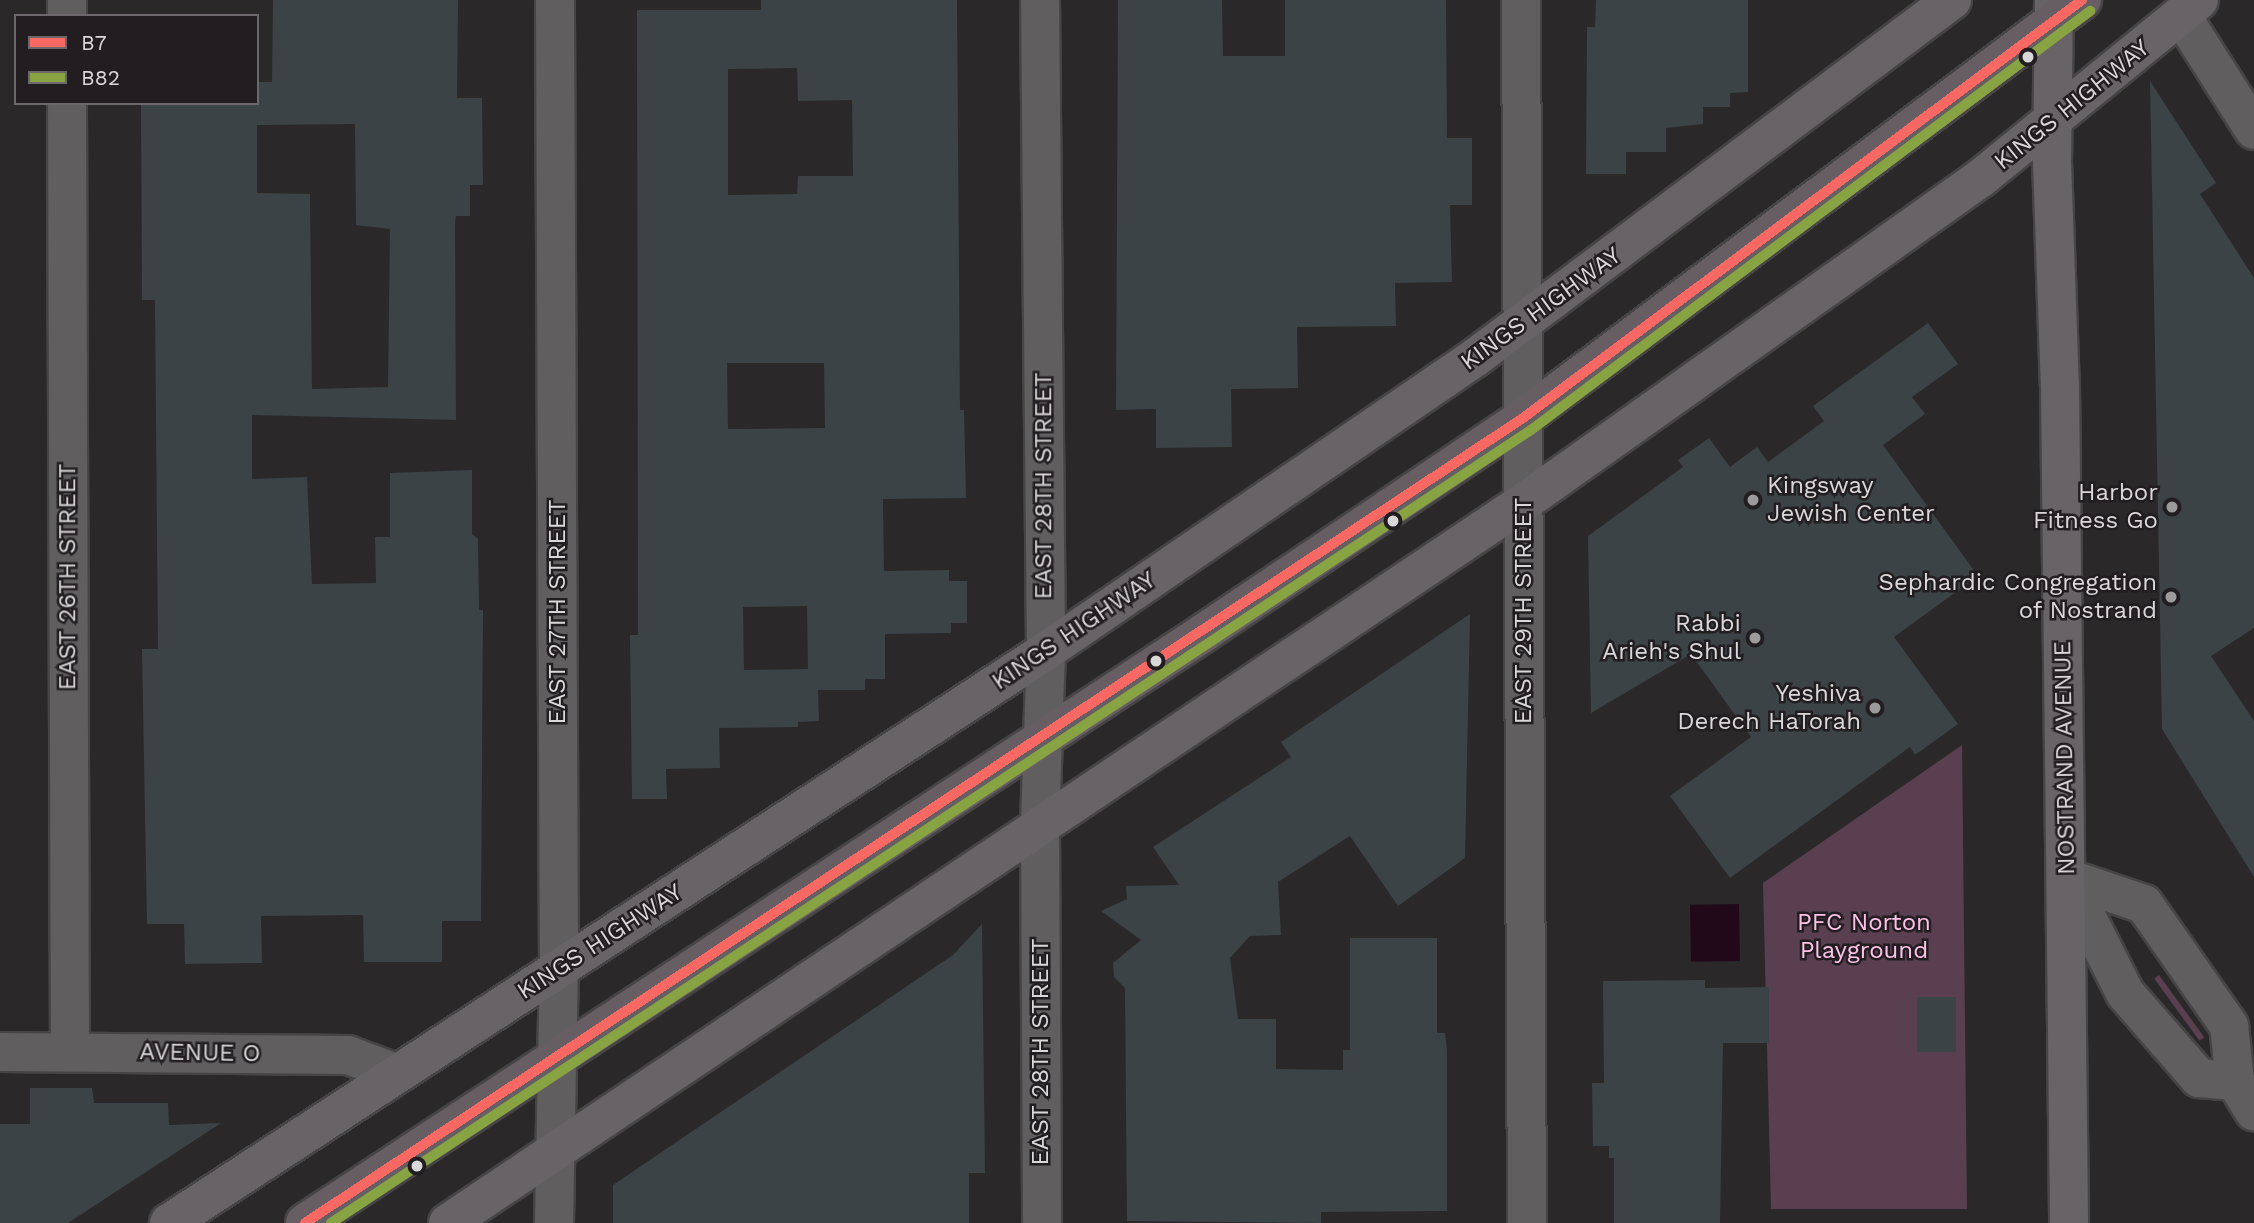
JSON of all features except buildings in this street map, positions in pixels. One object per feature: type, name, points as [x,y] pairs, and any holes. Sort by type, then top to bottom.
[{"type":"main road","points":[[304,1223],[555,1055],[1043,738],[1523,418],[2064,8]]},
{"type":"street","name":"EAST 27TH STREET","points":[[554,1223],[555,1055],[559,969],[555,0]]},
{"type":"street","name":"EAST 28TH STREET","points":[[1040,0],[1046,651],[1040,827],[1042,1223]]},
{"type":"street","name":"EAST 29TH STREET","points":[[1521,0],[1527,1223]]},
{"type":"street","name":"KINGS HIGHWAY","points":[[169,1223],[1046,651],[1523,325],[1952,0]]},
{"type":"street","name":"NOSTRAND AVENUE","points":[[2064,8],[2053,124],[2067,878],[2069,1223]]},
{"type":"street","name":"KINGS HIGHWAY","points":[[448,1223],[1524,502],[2053,124],[2190,8]]},
{"type":"street","points":[[2190,8],[2254,130]]},
{"type":"street","name":"EAST 26TH STREET","points":[[67,105],[69,1051]]},
{"type":"street","points":[[2067,878],[2144,904],[2229,1026],[2245,1096]]},
{"type":"street","points":[[2067,878],[2124,993],[2199,1078],[2245,1096]]},
{"type":"street","name":"AVENUE O","points":[[0,1052],[348,1055],[396,1073]]},
{"type":"green space","name":"PFC Norton Playground","points":[[1962,745],[1967,1209],[1771,1209],[1763,883]]},
{"type":"green space","points":[[2159,975],[2204,1037],[2199,1041],[2154,979]]},
{"type":"shaded area","points":[[1739,904],[1740,961],[1691,962],[1690,905]]},
{"type":"transit line","name":"B7","points":[[305,1223],[1523,418],[2082,0]]},
{"type":"transit line","name":"B82","points":[[331,1223],[1531,430],[2090,11]]},
{"type":"place","name":"Kingsway Jewish Center","points":[[1753,500]]},
{"type":"place","name":"Harbor Fitness Go","points":[[2172,507]]},
{"type":"place","name":"Sephardic Congregation of Nostrand","points":[[2171,597]]},
{"type":"place","name":"Rabbi Arieh's Shul","points":[[1755,638]]},
{"type":"place","name":"Yeshiva Derech HaTorah","points":[[1875,708]]}]
